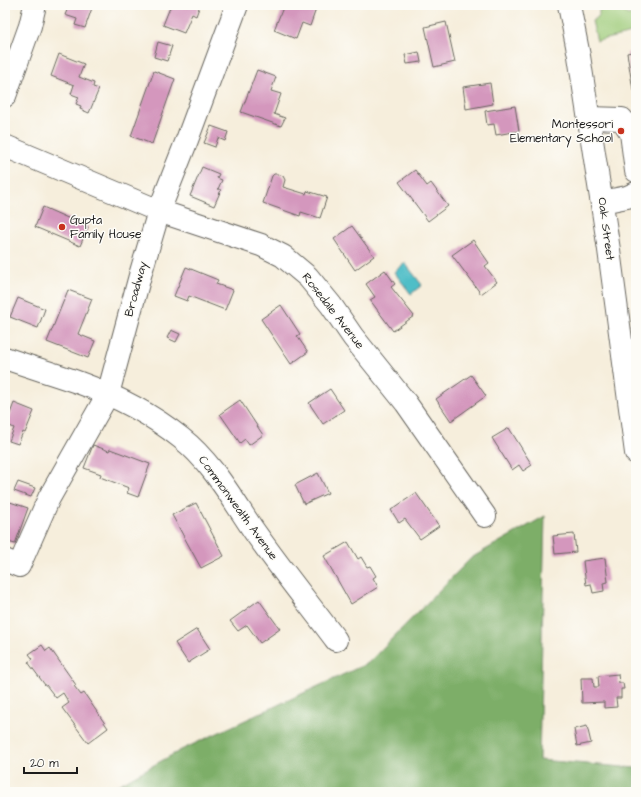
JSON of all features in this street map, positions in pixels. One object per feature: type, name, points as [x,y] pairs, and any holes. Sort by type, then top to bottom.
[{"type":"street","points":[[5,96],[30,26],[35,5]]},
{"type":"street","name":"Broadway","points":[[12,563],[108,394],[159,211],[237,5]]},
{"type":"street","name":"Oak Street","points":[[569,5],[579,56],[602,202],[636,453]]},
{"type":"street","points":[[589,118],[629,119],[636,171]]},
{"type":"street","name":"Rosedale Avenue","points":[[5,146],[159,211],[261,245],[283,256],[296,266],[320,290],[332,305],[353,337],[406,403],[485,516]]},
{"type":"street","points":[[602,202],[627,197],[636,193]]},
{"type":"street","name":"Commonwealth Avenue","points":[[5,358],[108,394],[144,412],[172,430],[193,447],[206,462],[267,549],[336,640]]},
{"type":"green space","points":[[614,5],[628,15],[636,12],[636,32],[597,41],[592,21],[599,16],[599,10]]},
{"type":"green space","points":[[545,516],[539,760],[636,768],[636,792],[105,792],[181,750],[368,663],[471,558]]},
{"type":"water","points":[[405,263],[422,285],[411,294],[394,272]]},
{"type":"building","points":[[66,5],[93,5],[85,28],[75,25],[77,19],[65,15],[68,8]]},
{"type":"building","points":[[171,5],[200,5],[196,16],[192,14],[184,33],[163,25]]},
{"type":"building","points":[[284,5],[308,5],[316,9],[310,26],[302,23],[296,39],[274,30]]},
{"type":"building","points":[[446,22],[455,62],[434,67],[425,27]]},
{"type":"building","points":[[158,42],[172,46],[167,61],[154,57]]},
{"type":"building","name":"Montessori Elementary School","points":[[636,51],[636,90],[633,90],[627,53]]},
{"type":"building","points":[[419,52],[421,62],[407,64],[405,55]]},
{"type":"building","points":[[59,54],[84,64],[79,77],[94,83],[93,87],[99,89],[89,113],[80,109],[81,106],[76,104],[79,97],[71,94],[74,85],[51,76]]},
{"type":"building","points":[[257,70],[276,77],[271,91],[281,94],[274,114],[285,118],[281,126],[241,112]]},
{"type":"building","points":[[154,71],[175,79],[152,144],[131,136]]},
{"type":"building","points":[[490,83],[493,104],[466,109],[463,87]]},
{"type":"building","points":[[515,106],[519,131],[496,135],[494,124],[487,125],[485,111]]},
{"type":"building","points":[[211,126],[228,132],[225,141],[218,138],[215,147],[204,143]]},
{"type":"building","points":[[202,167],[219,174],[217,178],[222,180],[218,189],[221,190],[214,206],[190,196]]},
{"type":"building","points":[[415,170],[427,186],[431,183],[448,206],[428,221],[399,182]]},
{"type":"building","points":[[274,174],[283,176],[285,180],[283,187],[306,194],[307,191],[327,197],[320,218],[301,212],[300,216],[263,203]]},
{"type":"building","name":"Gupta Family House","points":[[43,207],[88,227],[80,246],[35,227]]},
{"type":"building","points":[[352,226],[374,256],[355,270],[334,239]]},
{"type":"building","points":[[473,240],[489,263],[485,266],[497,282],[481,294],[452,255]]},
{"type":"building","points":[[186,267],[218,280],[216,284],[233,290],[225,310],[189,296],[187,301],[174,296]]},
{"type":"building","points":[[385,270],[395,284],[391,287],[414,316],[393,331],[370,300],[375,297],[366,284]]},
{"type":"building","points":[[68,290],[92,299],[78,334],[95,341],[88,358],[47,342]]},
{"type":"building","points":[[18,298],[45,309],[38,328],[10,317]]},
{"type":"building","points":[[281,305],[300,334],[297,336],[308,352],[291,364],[261,319]]},
{"type":"building","points":[[171,330],[180,334],[176,342],[167,338]]},
{"type":"building","points":[[471,375],[486,396],[451,421],[436,399]]},
{"type":"building","points":[[330,389],[344,410],[323,424],[309,403]]},
{"type":"building","points":[[240,400],[263,435],[249,445],[245,439],[240,443],[220,414]]},
{"type":"building","points":[[14,403],[34,411],[25,433],[23,432],[18,444],[9,441],[14,428],[6,424]]},
{"type":"building","points":[[509,428],[532,465],[523,471],[519,465],[512,470],[492,438]]},
{"type":"building","points":[[93,445],[109,451],[110,449],[150,464],[138,497],[127,493],[129,488],[100,477],[101,474],[84,468]]},
{"type":"building","points":[[318,473],[328,493],[304,504],[295,485]]},
{"type":"building","points":[[18,482],[35,488],[31,497],[14,491]]},
{"type":"building","points":[[416,493],[439,526],[420,539],[405,519],[399,523],[391,510]]},
{"type":"building","points":[[10,502],[28,508],[15,544],[5,541],[5,516]]},
{"type":"building","points":[[196,503],[224,556],[201,568],[172,515]]},
{"type":"building","points":[[574,534],[576,552],[555,554],[553,536]]},
{"type":"building","points":[[348,542],[358,559],[361,557],[367,567],[370,566],[376,576],[373,578],[378,587],[351,604],[324,556]]},
{"type":"building","points":[[605,558],[608,582],[603,583],[604,591],[593,593],[591,584],[586,585],[583,561]]},
{"type":"building","points":[[259,600],[280,629],[260,643],[247,625],[238,631],[230,621]]},
{"type":"building","points":[[197,629],[210,649],[188,663],[175,643]]},
{"type":"building","points":[[42,645],[46,651],[50,648],[76,685],[74,686],[81,695],[84,693],[108,728],[88,743],[62,708],[69,703],[63,693],[56,698],[28,662],[33,659],[29,654]]},
{"type":"building","points":[[618,674],[619,683],[623,683],[624,689],[621,689],[621,698],[616,698],[617,707],[604,708],[604,702],[582,703],[581,678],[593,678],[594,687],[599,687],[598,676]]},
{"type":"building","points":[[587,726],[591,743],[577,746],[574,729]]},
{"type":"place","name":"Montessori Elementary School","points":[[621,131]]},
{"type":"place","name":"Gupta Family House","points":[[62,227]]}]
